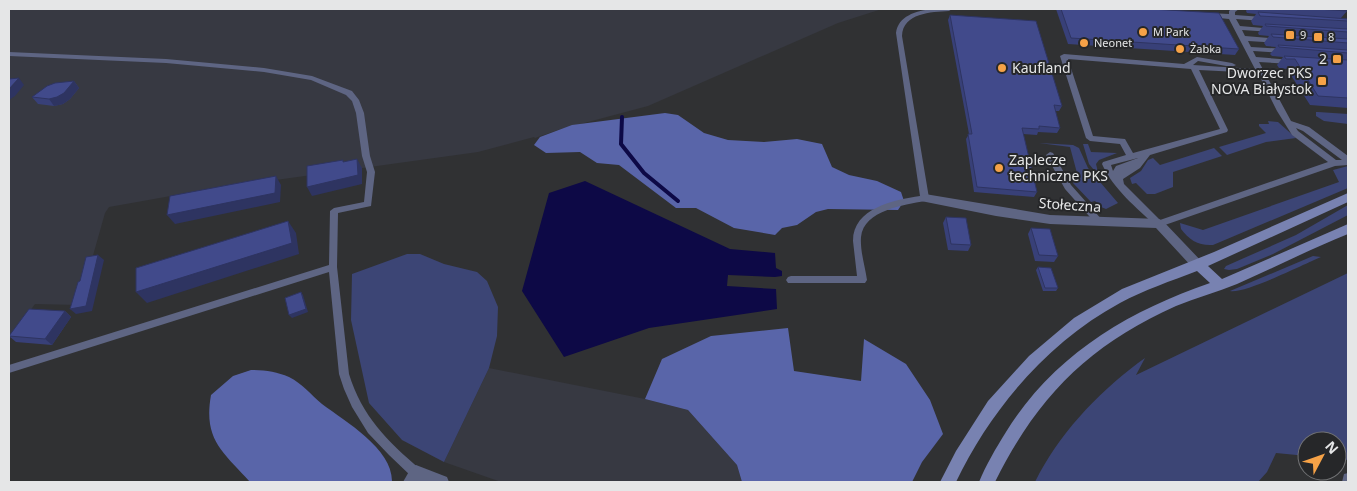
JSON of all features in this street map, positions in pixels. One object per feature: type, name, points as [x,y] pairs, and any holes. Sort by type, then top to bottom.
[{"type":"street","points":[[948,482],[956,463],[997,402],[1030,364],[1058,339],[1103,306],[1139,288],[1198,264],[1348,197]]},
{"type":"street","name":"Stołeczna","points":[[925,198],[1021,216],[1100,223],[1126,220],[1159,224]]},
{"type":"street","points":[[1159,224],[1220,286]]},
{"type":"street","points":[[987,482],[1034,403],[1067,366],[1115,330],[1168,304],[1220,286],[1348,229]]},
{"type":"street","points":[[413,478],[441,482]]},
{"type":"lane","points":[[791,280],[862,280],[857,235],[867,218],[891,205],[925,198],[899,38],[901,25],[909,18],[925,12],[949,9]]},
{"type":"lane","points":[[1236,9],[1232,11],[1232,17],[1281,111],[1295,133],[1334,163]]},
{"type":"lane","points":[[1203,14],[1274,20]]},
{"type":"lane","points":[[1238,28],[1280,30]]},
{"type":"lane","points":[[1243,38],[1286,41]]},
{"type":"lane","points":[[1249,49],[1294,52]]},
{"type":"lane","points":[[9,54],[156,61],[264,70],[312,78],[349,93],[355,100],[360,113],[366,156],[371,172],[368,204],[334,211],[333,268],[344,374],[347,386],[362,418],[413,478]]},
{"type":"lane","points":[[1130,155],[1122,140],[1090,138],[1064,56],[1260,71]]},
{"type":"lane","points":[[1254,59],[1304,63]]},
{"type":"lane","points":[[1189,65],[1223,64],[1250,70]]},
{"type":"lane","points":[[1189,65],[1224,130],[1145,156],[1130,155],[1106,164],[1107,169],[1159,224],[1334,163],[1348,161]]},
{"type":"lane","points":[[1290,123],[1306,129],[1348,161]]},
{"type":"lane","points":[[1050,155],[1068,187],[1100,223]]},
{"type":"lane","points":[[1120,182],[1123,174],[1138,168],[1145,156]]},
{"type":"lane","points":[[9,369],[333,268]]},
{"type":"lane","points":[[1347,482],[1348,478]]},
{"type":"shaded area","points":[[9,9],[882,9],[838,23],[648,106],[535,138],[478,152],[210,189],[109,207],[105,213],[79,305],[35,304],[9,340]]},
{"type":"shaded area","points":[[1316,112],[1348,114],[1348,124],[1324,121],[1316,116]]},
{"type":"shaded area","points":[[665,113],[678,115],[704,133],[728,140],[764,142],[797,139],[822,144],[832,167],[849,175],[877,181],[901,192],[904,201],[898,210],[828,209],[816,212],[797,225],[782,228],[775,235],[734,228],[696,208],[676,208],[619,165],[597,163],[580,152],[546,153],[534,145],[540,137],[572,125]]},
{"type":"shaded area","points":[[1268,121],[1278,122],[1296,138],[1266,142],[1227,155],[1219,147],[1266,133],[1259,124],[1269,124]]},
{"type":"shaded area","points":[[1039,143],[1073,145],[1079,148],[1088,168],[1118,203],[1106,209],[1101,207],[1095,201],[1091,202],[1073,183],[1077,173],[1070,147]]},
{"type":"shaded area","points":[[1083,144],[1088,144],[1091,152],[1117,153],[1099,160],[1096,164],[1099,176],[1089,164]]},
{"type":"shaded area","points":[[1214,148],[1222,156],[1173,172],[1173,187],[1155,194],[1147,194],[1136,183],[1132,184],[1130,178],[1141,171],[1148,160],[1153,158],[1160,165]]},
{"type":"shaded area","points":[[1348,166],[1348,188],[1213,245],[1195,242],[1181,229],[1180,223],[1203,230],[1339,182],[1333,170]]},
{"type":"shaded area","points":[[585,181],[730,249],[775,253],[776,268],[782,271],[782,276],[728,275],[727,286],[776,289],[777,309],[649,328],[564,357],[522,291],[549,193]]},
{"type":"shaded area","points":[[1348,205],[1348,215],[1273,254],[1237,269],[1224,269],[1226,266],[1296,235]]},
{"type":"shaded area","points":[[407,254],[420,254],[444,264],[477,272],[487,281],[498,307],[497,336],[489,368],[444,462],[402,440],[369,403],[351,320],[352,274]]},
{"type":"shaded area","points":[[1313,256],[1321,257],[1248,288],[1230,291]]},
{"type":"shaded area","points":[[1348,273],[1348,460],[1347,431],[1297,431],[1297,455],[1276,453],[1267,472],[1258,482],[1035,482],[1055,448],[1079,417],[1107,389],[1145,358],[1136,375]]},
{"type":"shaded area","points":[[788,328],[794,371],[861,381],[864,339],[906,364],[930,400],[943,434],[922,462],[912,482],[742,482],[737,465],[688,410],[645,399],[662,359],[711,336]]},
{"type":"shaded area","points":[[489,368],[645,399],[688,410],[737,465],[742,482],[501,482],[444,462]]},
{"type":"shaded area","points":[[251,370],[280,374],[299,383],[377,448],[385,458],[392,482],[250,482],[217,444],[210,423],[209,410],[211,395],[233,376]]},
{"type":"building","name":"M Park","points":[[1061,9],[1150,9],[1219,13],[1239,49],[1071,38]]},
{"type":"building","points":[[1317,9],[1340,9],[1347,11]]},
{"type":"building","points":[[1258,12],[1348,19],[1348,21],[1260,16]]},
{"type":"building","name":"Kaufland","points":[[950,15],[1036,21],[1062,106],[1054,105],[1060,128],[1039,126],[1039,129],[1022,128],[1037,192],[977,187],[968,134],[972,134]]},
{"type":"building","points":[[1265,24],[1348,29],[1348,32],[1266,26]]},
{"type":"building","points":[[1271,34],[1348,39],[1348,43],[1273,37]]},
{"type":"building","points":[[1278,45],[1348,50],[1348,53],[1279,47]]},
{"type":"building","points":[[1284,56],[1348,60],[1348,98],[1318,96],[1295,59],[1286,59]]},
{"type":"building","points":[[19,78],[9,89],[9,79]]},
{"type":"building","points":[[74,81],[64,93],[57,97],[49,99],[32,97],[47,86]]},
{"type":"building","points":[[357,159],[358,175],[307,187],[307,166]]},
{"type":"building","points":[[276,176],[275,193],[167,215],[170,196]]},
{"type":"building","points":[[946,217],[966,218],[971,245],[951,244]]},
{"type":"building","points":[[288,221],[292,243],[136,292],[136,268]]},
{"type":"building","points":[[1031,228],[1050,229],[1058,256],[1039,255]]},
{"type":"building","points":[[98,255],[86,306],[70,309],[86,257]]},
{"type":"building","points":[[1038,267],[1051,268],[1058,288],[1045,288]]},
{"type":"building","points":[[301,292],[306,309],[289,315],[285,298]]},
{"type":"building","points":[[29,309],[65,311],[45,339],[9,336]]},
{"type":"waterway","points":[[622,117],[621,144],[644,173],[678,201]]},
{"type":"place","name":"M Park","points":[[1143,32]]},
{"type":"place","name":"9","points":[[1290,35]]},
{"type":"place","name":"8","points":[[1318,37]]},
{"type":"place","name":"Neonet","points":[[1084,43]]},
{"type":"place","name":"Żabka","points":[[1180,49]]},
{"type":"place","name":"2","points":[[1337,59]]},
{"type":"place","name":"Kaufland","points":[[1002,68]]},
{"type":"place","name":"Dworzec PKS NOVA Białystok","points":[[1322,81]]},
{"type":"place","name":"Zaplecze techniczne PKS","points":[[999,168]]}]
